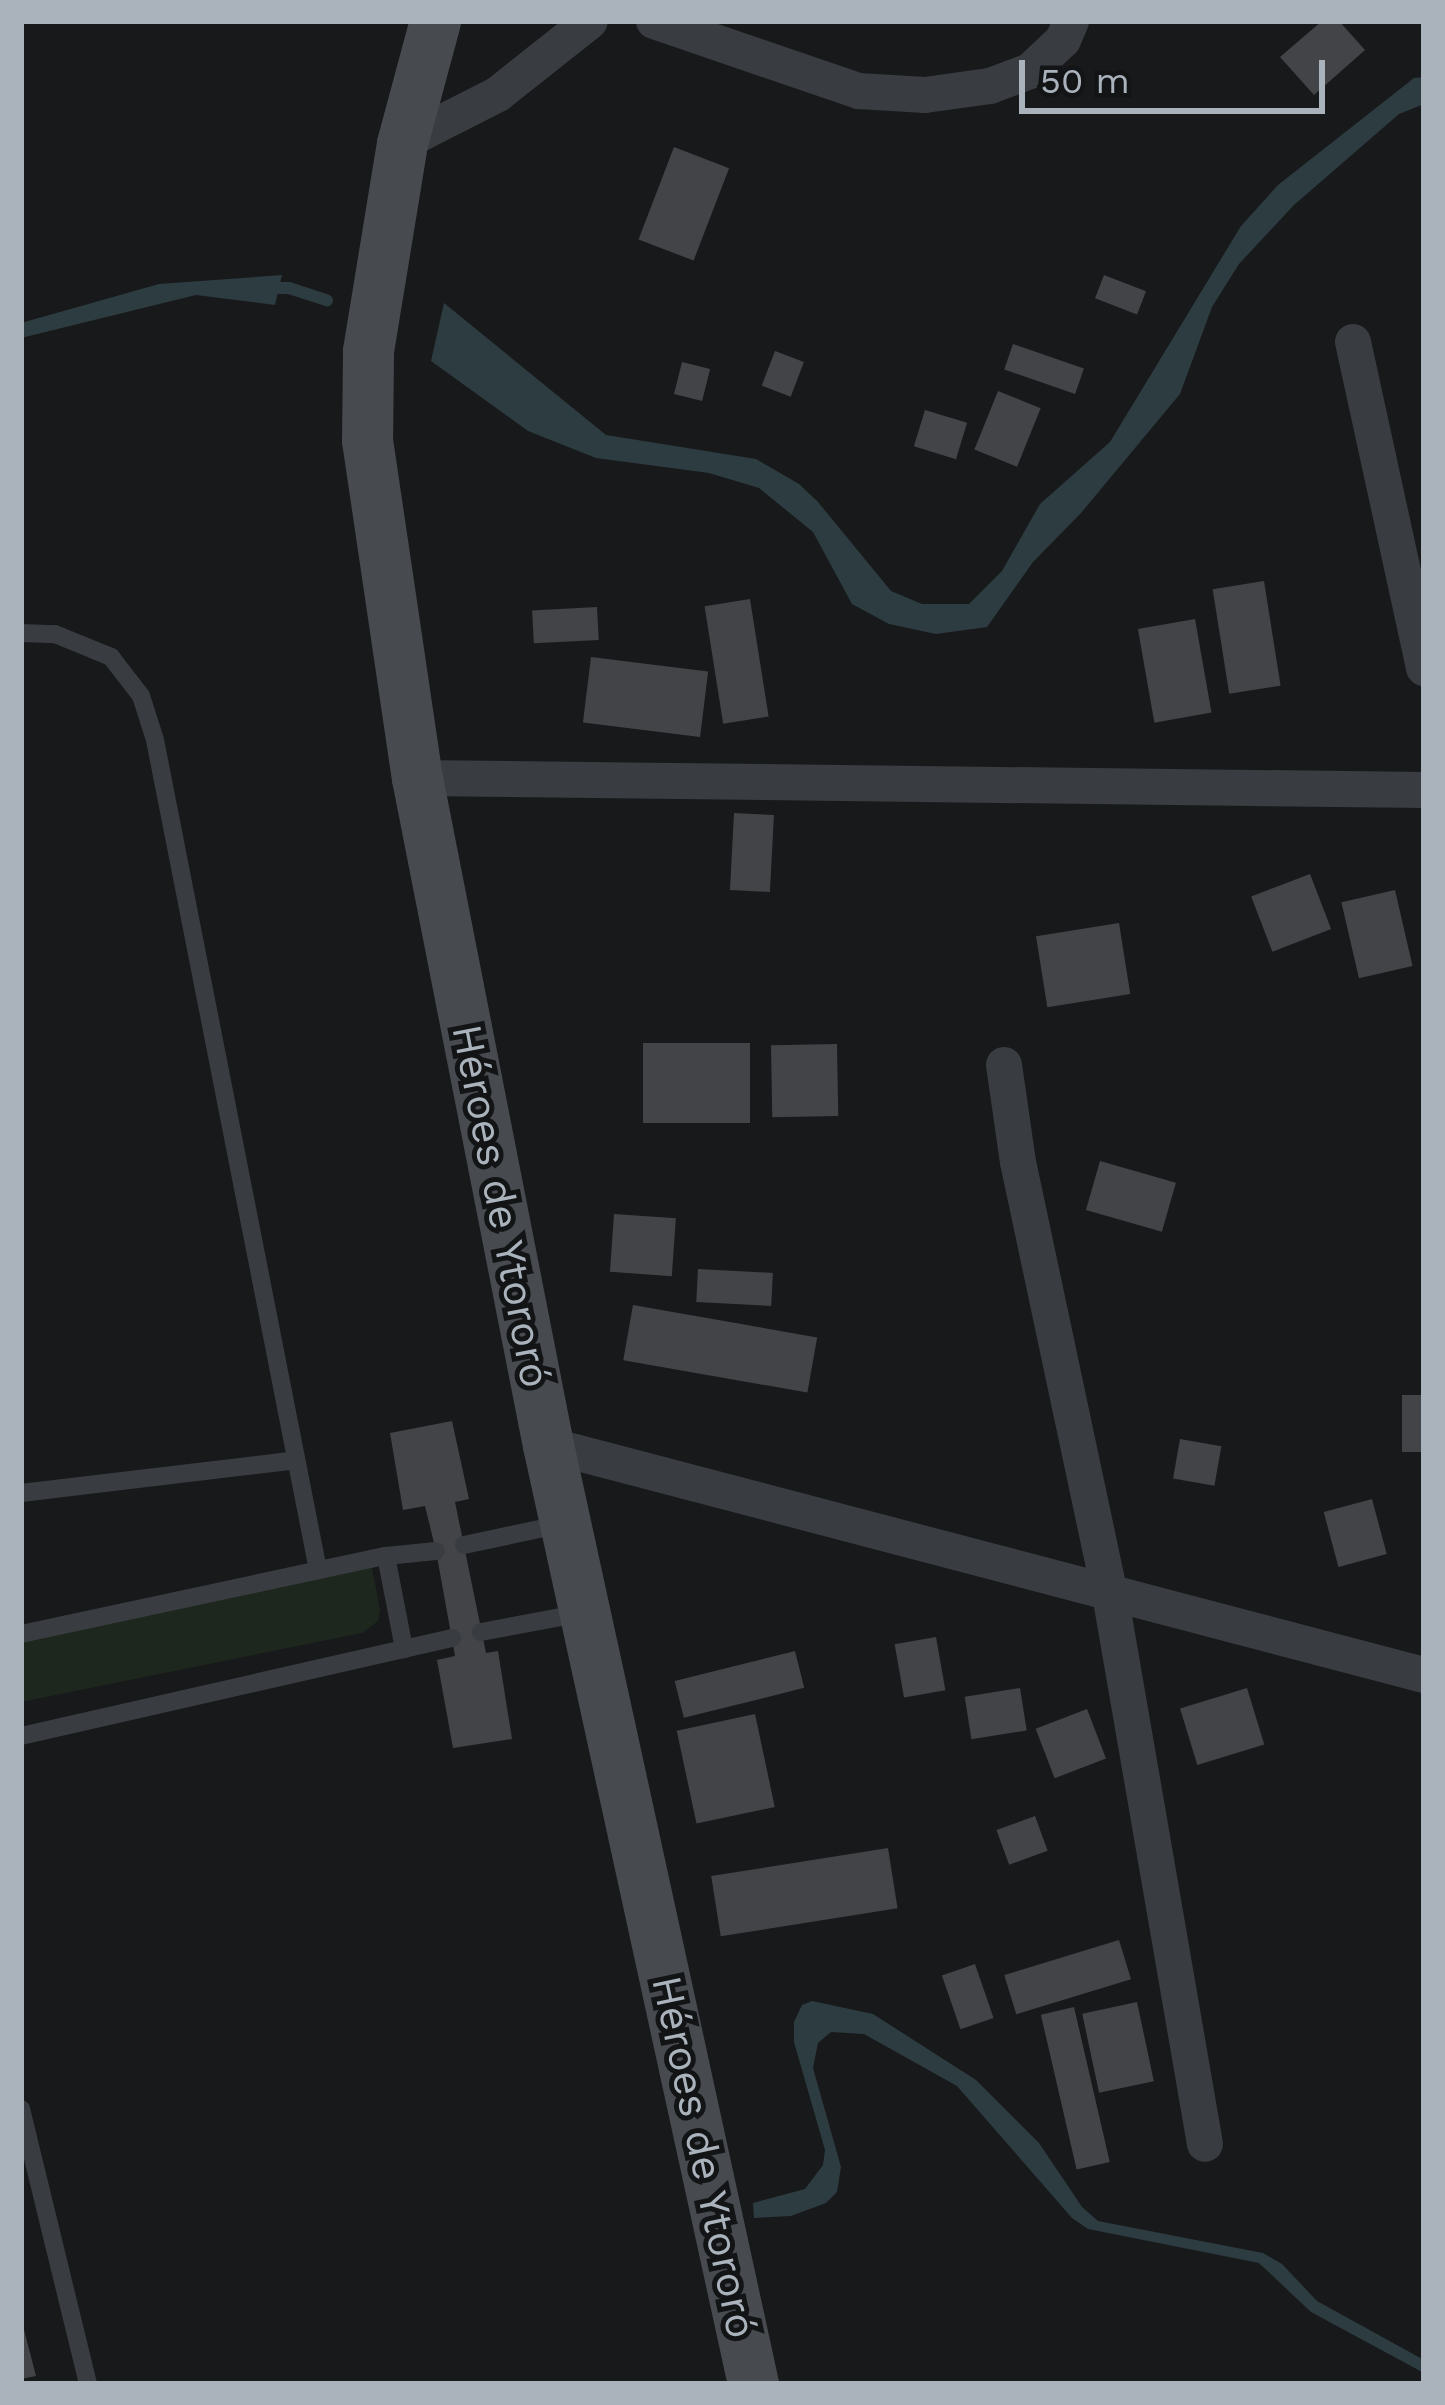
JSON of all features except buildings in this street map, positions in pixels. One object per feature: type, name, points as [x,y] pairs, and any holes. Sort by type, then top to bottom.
[{"type":"main road","name":"Héroes de Ytororó","points":[[435,21],[402,143],[368,351],[367,440],[417,778],[548,1445],[753,2384]]},
{"type":"street","points":[[402,143],[498,94],[590,21]]},
{"type":"street","points":[[654,21],[859,92],[925,95],[990,86],[1030,70],[1063,40],[1070,21]]},
{"type":"street","points":[[1353,342],[1424,668]]},
{"type":"street","points":[[417,778],[1424,790]]},
{"type":"street","points":[[1004,1065],[1018,1162],[1110,1594],[1204,2144]]},
{"type":"street","points":[[548,1445],[1424,1675]]},
{"type":"lane","points":[[21,633],[55,634],[112,657],[141,696],[167,791],[318,1570]]},
{"type":"lane","points":[[21,1493],[296,1460]]},
{"type":"lane","points":[[464,1545],[567,1523]]},
{"type":"lane","points":[[21,1634],[386,1556],[436,1551]]},
{"type":"lane","points":[[386,1556],[404,1649]]},
{"type":"lane","points":[[482,1632],[586,1612]]},
{"type":"lane","points":[[21,1736],[452,1638]]},
{"type":"lane","points":[[21,2109],[88,2384]]},
{"type":"shaded area","points":[[1424,77],[1424,104],[1399,114],[1294,205],[1239,264],[1212,307],[1180,394],[1081,513],[1033,562],[987,627],[936,634],[889,624],[852,604],[813,532],[759,488],[709,473],[596,458],[528,431],[431,361],[444,303],[606,435],[756,459],[799,484],[818,502],[891,591],[922,604],[969,604],[1002,571],[1040,504],[1110,442],[1241,226],[1278,185],[1414,78]]},
{"type":"shaded area","points":[[282,275],[275,305],[196,295],[21,338],[21,323],[159,284]]},
{"type":"shaded area","points":[[372,1567],[380,1610],[378,1621],[362,1633],[21,1702],[21,1627]]},
{"type":"shaded area","points":[[812,2001],[873,2014],[976,2080],[1039,2143],[1082,2207],[1098,2221],[1263,2253],[1282,2264],[1317,2301],[1424,2360],[1424,2373],[1311,2312],[1259,2263],[1088,2229],[1072,2218],[957,2086],[864,2034],[831,2032],[818,2043],[813,2068],[841,2167],[837,2192],[826,2203],[791,2216],[754,2218],[753,2203],[805,2189],[823,2165],[825,2150],[794,2042],[794,2022],[802,2005]]},
{"type":"waterway","points":[[263,288],[289,288],[327,300]]}]
